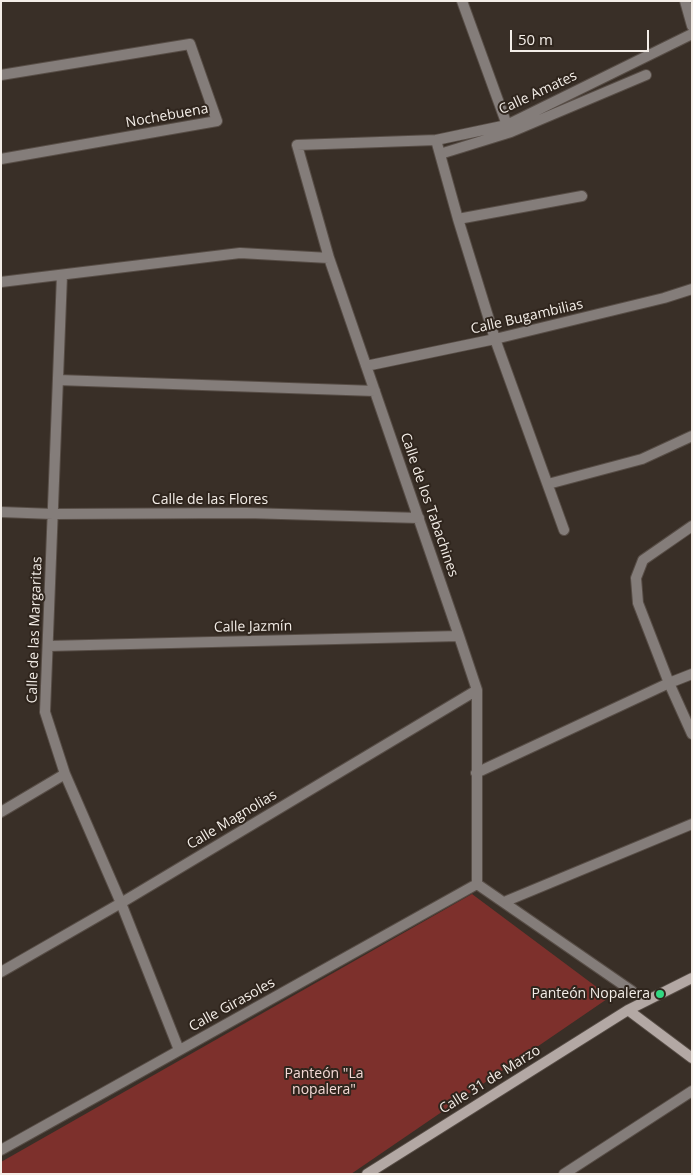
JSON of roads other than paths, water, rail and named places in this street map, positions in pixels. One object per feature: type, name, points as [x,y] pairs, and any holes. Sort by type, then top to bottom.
[{"type":"street","points":[[462,1],[507,124]]},
{"type":"street","points":[[685,1],[692,26]]},
{"type":"street","name":"Calle Amates","points":[[297,145],[436,140],[507,124],[692,34]]},
{"type":"street","name":"Nochebuena","points":[[1,75],[190,44],[217,121],[1,159]]},
{"type":"street","points":[[440,154],[511,132],[646,75]]},
{"type":"street","points":[[436,140],[495,339],[564,530]]},
{"type":"street","name":"Calle de los Tabachines","points":[[297,145],[329,258],[477,690],[477,884]]},
{"type":"street","points":[[458,219],[582,196]]},
{"type":"street","points":[[1,282],[240,254],[329,258]]},
{"type":"street","name":"Calle de las Margaritas","points":[[62,275],[45,712],[64,774],[121,903],[180,1050]]},
{"type":"street","name":"Calle Bugambilias","points":[[366,366],[495,339],[664,298],[692,289]]},
{"type":"street","points":[[58,380],[375,392]]},
{"type":"street","points":[[548,484],[642,459],[692,436]]},
{"type":"street","name":"Calle de las Flores","points":[[1,512],[53,514],[247,513],[419,518]]},
{"type":"street","points":[[692,526],[643,560],[636,578],[638,603],[669,683],[692,734]]},
{"type":"street","name":"Calle Jazmín","points":[[48,646],[459,636]]},
{"type":"street","points":[[476,773],[692,674]]},
{"type":"street","name":"Calle Magnolias","points":[[1,972],[121,903],[477,690]]},
{"type":"street","points":[[1,812],[64,774]]},
{"type":"street","points":[[504,902],[692,824]]},
{"type":"street","points":[[477,884],[632,991]]},
{"type":"street","name":"Calle Girasoles","points":[[1,1150],[477,884]]},
{"type":"street","name":"Calle 31 de Marzo","points":[[367,1174],[628,1010],[692,978]]},
{"type":"street","points":[[628,1010],[692,1058]]},
{"type":"street","points":[[564,1174],[692,1091]]},
{"type":"place","name":"Panteón Nopalera","points":[[660,994]]},
{"type":"park label","name":"Panteón \"La nopalera\"","points":[[324,1082]]}]
